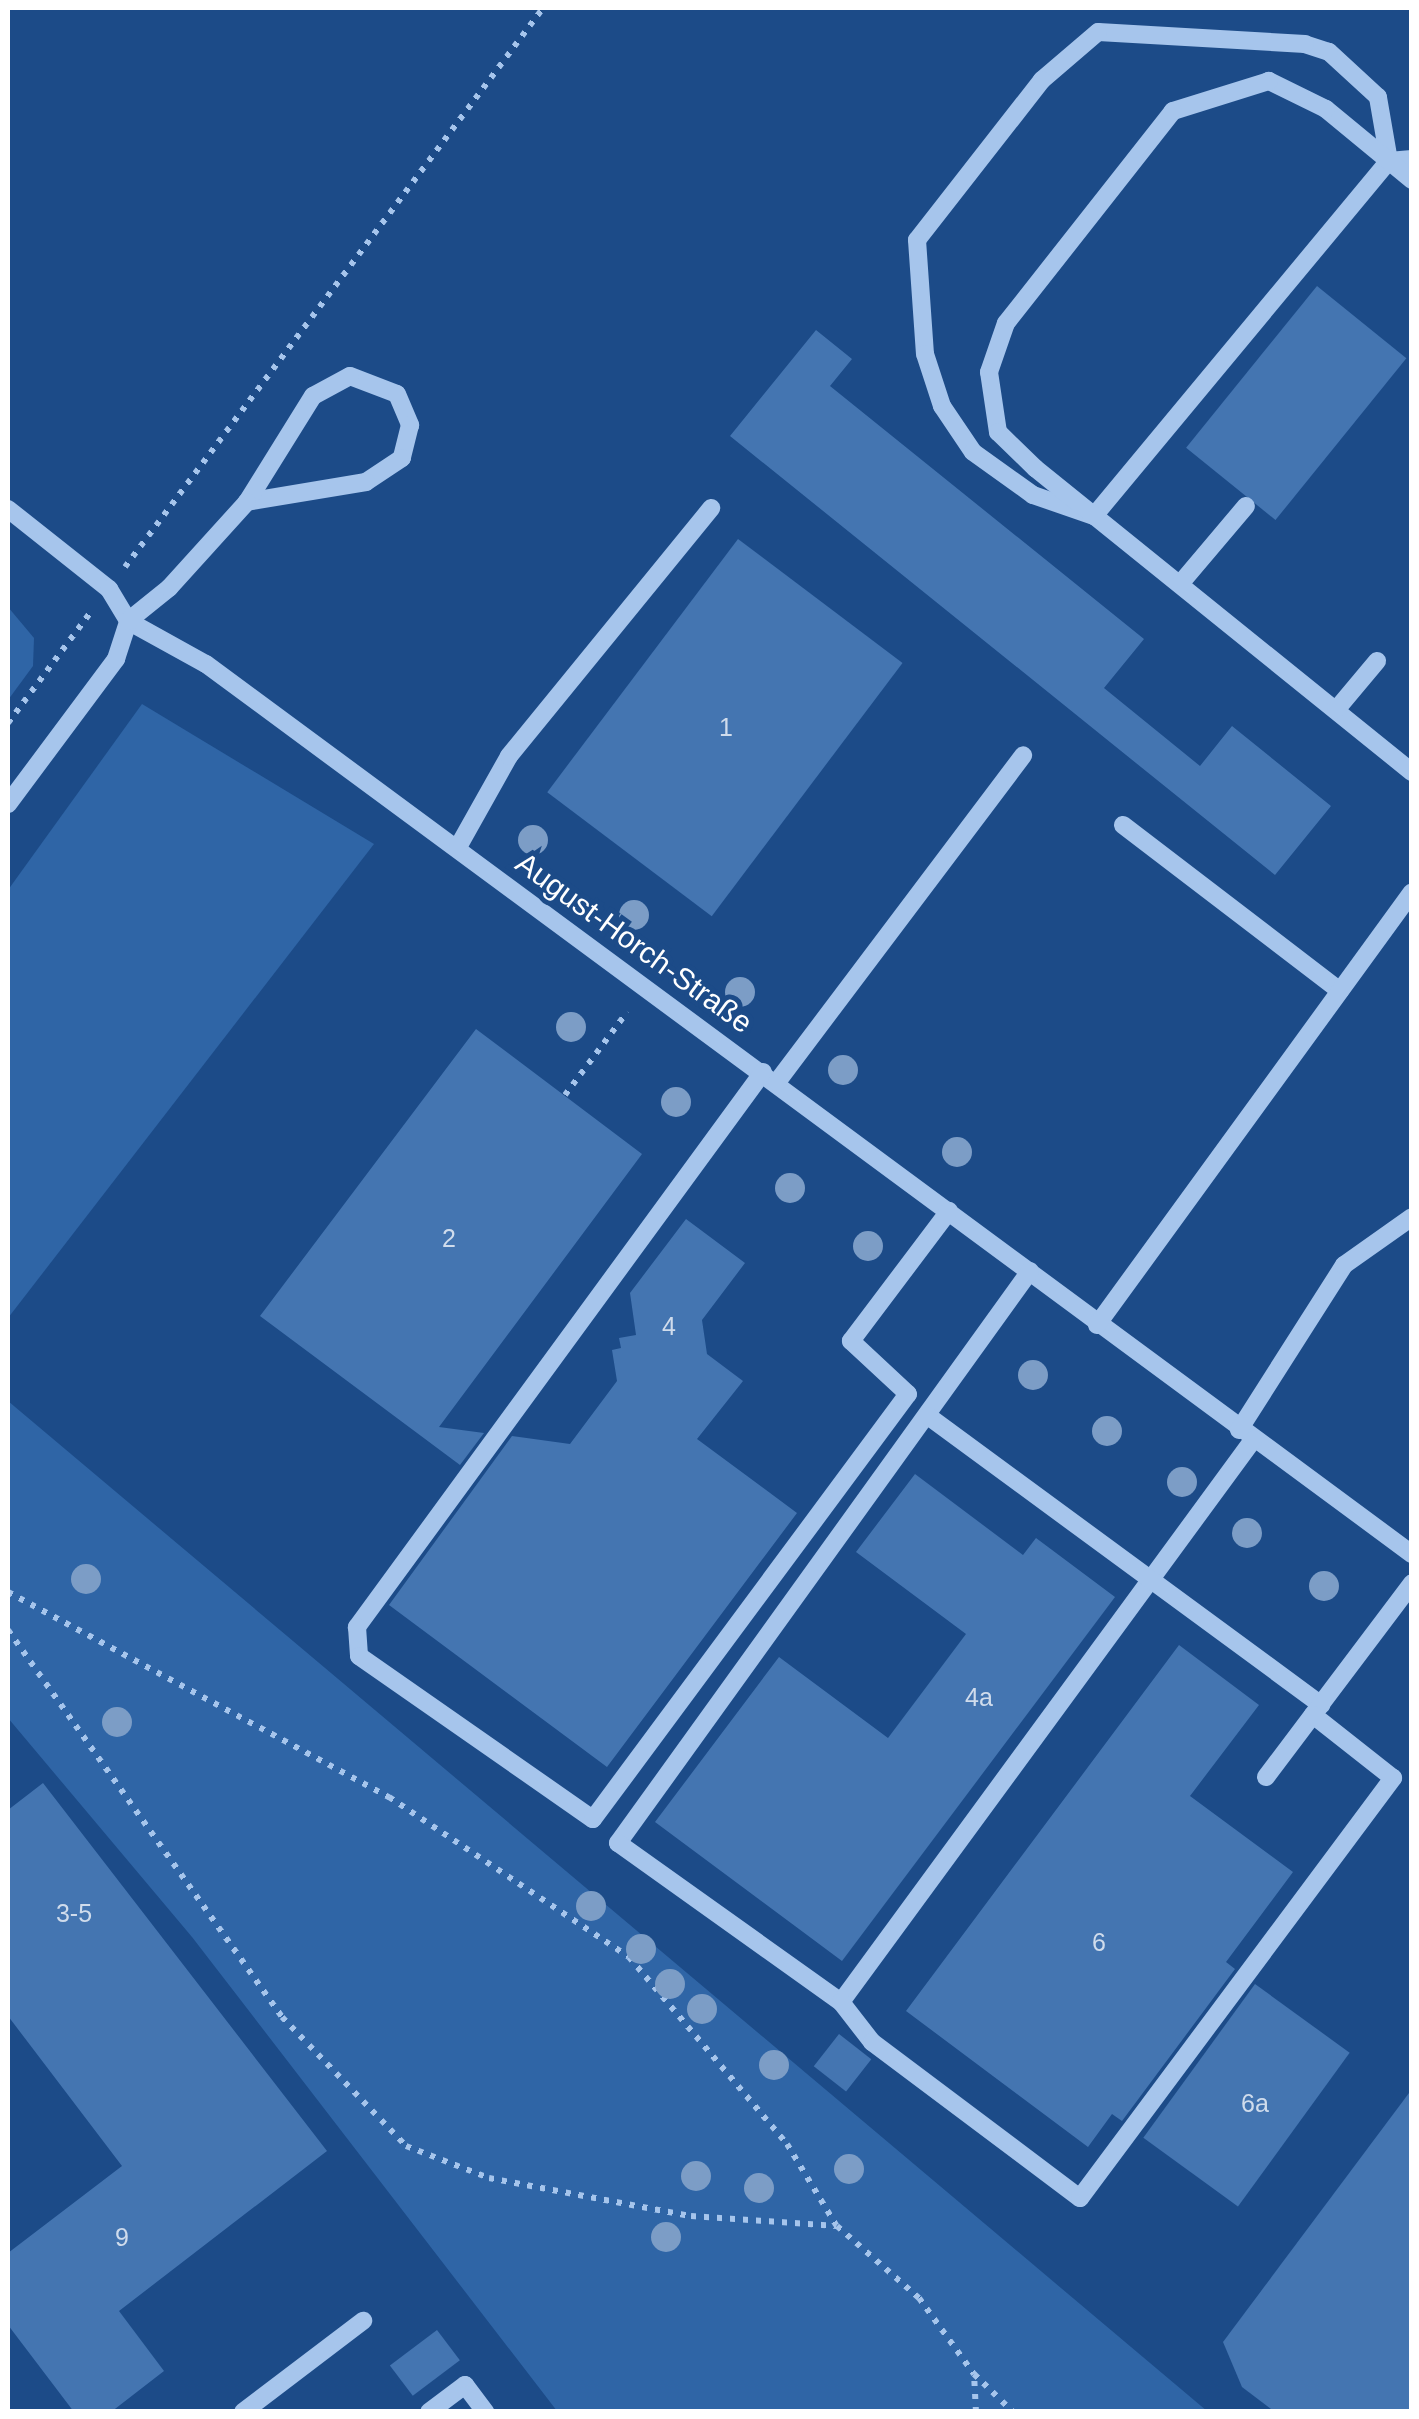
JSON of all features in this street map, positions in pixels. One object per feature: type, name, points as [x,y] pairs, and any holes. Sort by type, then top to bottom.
[{"type":"street","points":[[1094,516],[1033,495],[973,452],[942,406],[925,354],[917,240],[1042,80],[1098,32],[1305,44],[1329,52],[1378,98],[1390,162]]},
{"type":"street","points":[[1412,180],[1326,109],[1269,82],[1173,111],[1006,324],[989,372],[998,432],[1094,516],[1412,772]]},
{"type":"street","points":[[1094,516],[1390,162],[1412,159]]},
{"type":"street","points":[[8,804],[116,660],[128,620],[169,588],[248,502],[324,385],[366,376],[397,394],[408,442],[388,473],[248,502]]},
{"type":"street","points":[[1180,584],[1246,506]]},
{"type":"street","points":[[8,508],[109,589],[128,620]]},
{"type":"street","points":[[458,847],[510,756],[711,508]]},
{"type":"street","name":"August-Horch-Straße","points":[[128,620],[188,652],[458,847],[1097,1325],[1412,1554]]},
{"type":"street","points":[[1336,710],[1377,661]]},
{"type":"street","points":[[928,1416],[1150,1578],[1317,1710],[1393,1778],[1080,2198],[872,2042],[841,2002],[618,1842],[593,1819],[358,1656],[357,1627],[770,1077],[1023,755]]},
{"type":"street","points":[[1123,825],[1340,991]]},
{"type":"street","points":[[1097,1325],[1412,892]]},
{"type":"street","points":[[593,1819],[908,1394],[851,1341],[949,1211]]},
{"type":"street","points":[[841,2002],[1150,1578],[1246,1435],[1344,1266],[1412,1217]]},
{"type":"street","points":[[618,1842],[1030,1272]]},
{"type":"street","points":[[1266,1777],[1412,1583]]},
{"type":"street","points":[[244,2412],[364,2320]]},
{"type":"street","points":[[429,2412],[465,2384],[486,2412]]},
{"type":"path","points":[[8,723],[543,8]]},
{"type":"path","points":[[565,1095],[647,986]]},
{"type":"path","points":[[8,1592],[388,1797],[628,1957],[787,2144],[837,2226],[919,2298],[974,2374],[1013,2412]]},
{"type":"path","points":[[8,1630],[282,2018],[406,2146],[489,2178],[691,2216],[837,2226]]},
{"type":"path","points":[[974,2374],[976,2412]]},
{"type":"shaded area","points":[[8,607],[34,638],[33,666],[8,700]]},
{"type":"shaded area","points":[[142,704],[374,844],[8,1318],[8,890]]},
{"type":"shaded area","points":[[8,1401],[1207,2411],[557,2411],[192,1937],[8,1718]]},
{"type":"building","points":[[1317,286],[1406,358],[1275,520],[1186,448]]},
{"type":"building","points":[[816,330],[852,359],[830,386],[1144,639],[1104,688],[1200,766],[1232,726],[1331,806],[1275,875],[730,436]]},
{"type":"building","points":[[738,539],[903,663],[712,916],[547,792]]},
{"type":"building","points":[[476,1029],[642,1154],[439,1427],[484,1433],[460,1465],[260,1316]]},
{"type":"building","points":[[686,1219],[745,1263],[702,1320],[707,1354],[743,1381],[697,1439],[797,1513],[607,1767],[389,1605],[512,1436],[570,1444],[617,1381],[612,1350],[621,1348],[619,1338],[636,1335],[630,1293]]},
{"type":"building","points":[[915,1474],[1023,1555],[1036,1538],[1115,1597],[842,1961],[655,1822],[779,1657],[888,1738],[966,1634],[856,1552]]},
{"type":"building","points":[[1179,1645],[1259,1705],[1190,1796],[1293,1872],[1226,1962],[1235,1969],[1122,2121],[1112,2114],[1088,2147],[906,2011]]},
{"type":"building","points":[[43,1783],[327,2151],[119,2311],[164,2371],[111,2412],[74,2412],[8,2325],[8,2253],[122,2166],[8,2016],[8,1810]]},
{"type":"building","points":[[1255,1984],[1350,2053],[1238,2206],[1143,2138]]},
{"type":"building","points":[[839,2034],[871,2059],[846,2092],[814,2066]]},
{"type":"building","points":[[1412,2089],[1412,2412],[1275,2412],[1242,2387],[1223,2342]]},
{"type":"building","points":[[437,2330],[460,2360],[413,2396],[390,2366]]}]
